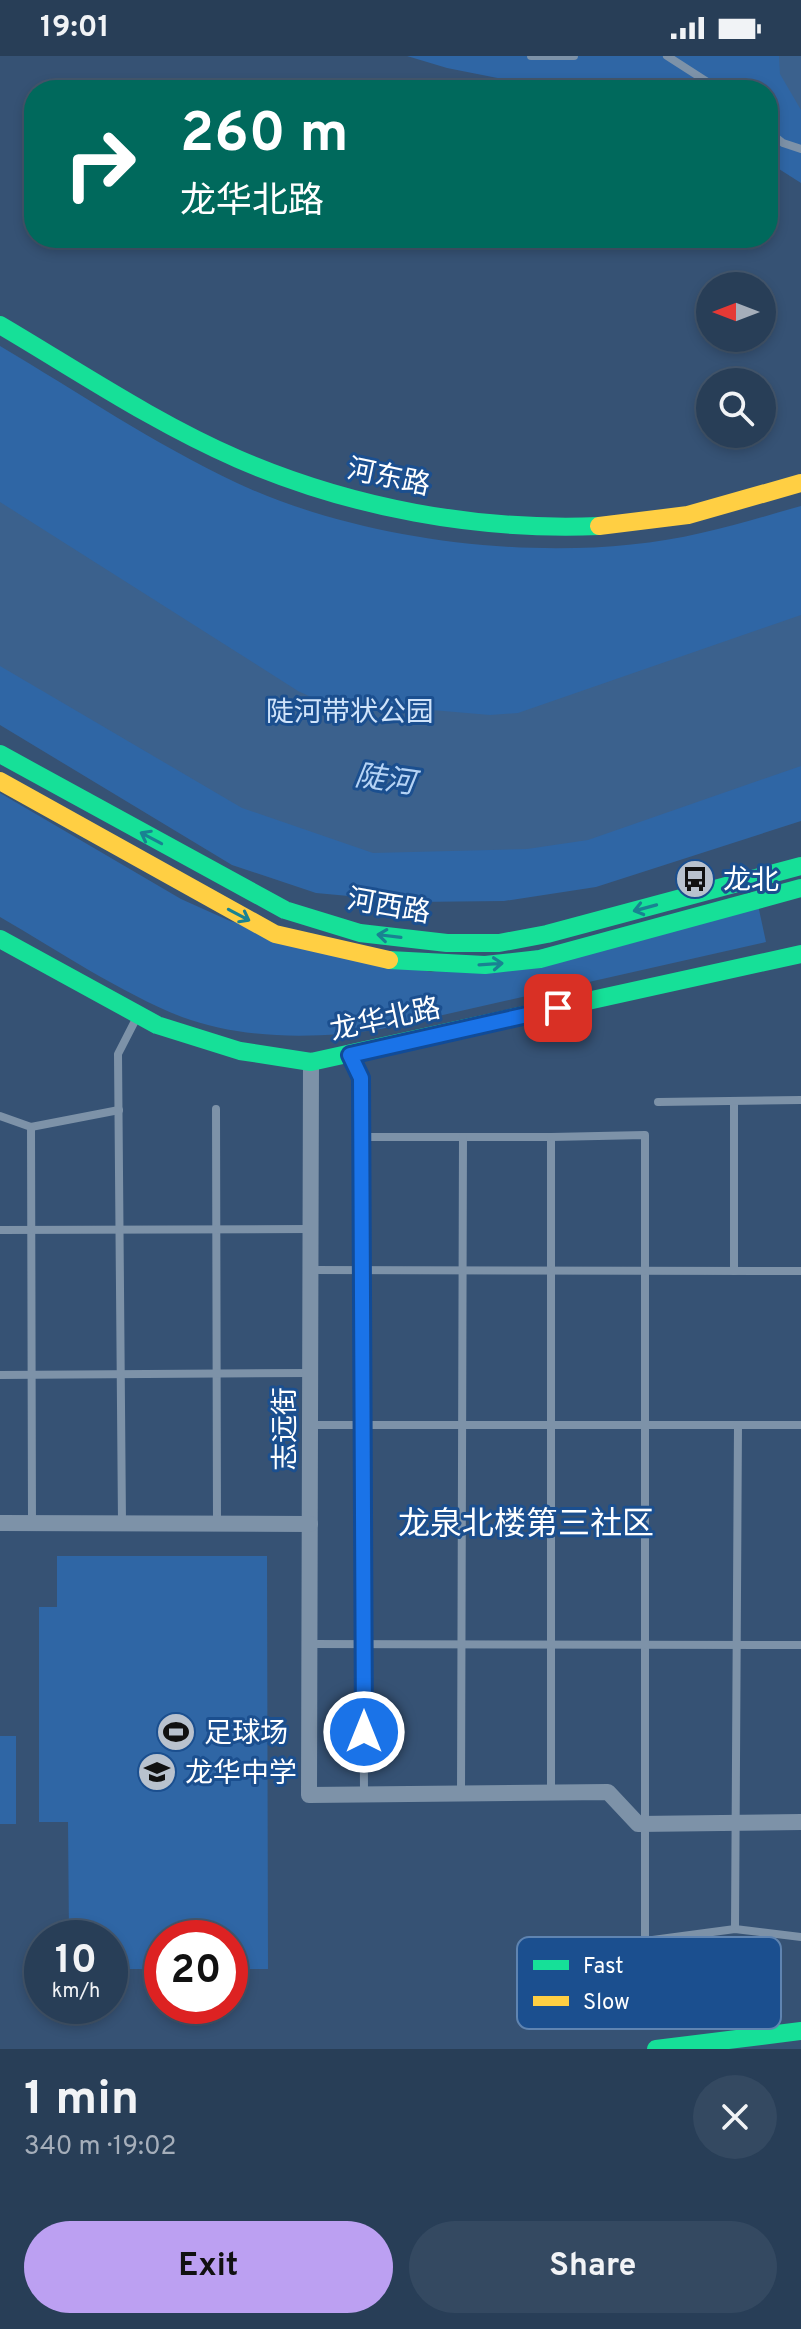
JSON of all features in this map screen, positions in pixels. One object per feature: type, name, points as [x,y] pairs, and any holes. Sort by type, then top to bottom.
[{"type":"main road","name":"河东路","points":[[0,325],[189,436],[317,489],[376,505],[507,524],[617,525],[724,506],[801,483]]},
{"type":"main road","name":"河西路","points":[[0,754],[285,910],[360,933],[447,943],[499,943],[547,934],[801,866]]},
{"type":"main road","name":"河西路","points":[[0,781],[275,934],[366,958],[472,965],[540,959],[801,888]]},
{"type":"main road","name":"龙华北路","points":[[0,939],[138,1015],[214,1044],[311,1062],[801,954]]},
{"type":"main road","points":[[656,2049],[801,2031]]},
{"type":"street","name":"志远街","points":[[311,1062],[309,1795],[364,1795]]},
{"type":"street","points":[[0,1523],[310,1524]]},
{"type":"street","points":[[364,1795],[608,1792],[638,1824],[801,1822]]},
{"type":"lane","points":[[531,56],[574,56]]},
{"type":"lane","points":[[667,56],[704,80]]},
{"type":"lane","points":[[778,139],[801,149]]},
{"type":"lane","points":[[122,1524],[118,1054],[138,1015]]},
{"type":"lane","points":[[350,1055],[361,1078],[364,1795]]},
{"type":"lane","points":[[658,1102],[801,1100]]},
{"type":"lane","points":[[734,1101],[734,1271]]},
{"type":"lane","points":[[216,1109],[217,1524]]},
{"type":"lane","points":[[0,1116],[31,1127],[119,1110]]},
{"type":"lane","points":[[31,1127],[32,1523]]},
{"type":"lane","points":[[362,1137],[645,1135],[645,1937]]},
{"type":"lane","points":[[461,1795],[463,1137]]},
{"type":"lane","points":[[551,1137],[551,1793]]},
{"type":"lane","points":[[0,1230],[310,1229]]},
{"type":"lane","points":[[310,1270],[801,1271]]},
{"type":"lane","points":[[0,1375],[310,1373]]},
{"type":"lane","points":[[310,1425],[801,1425]]},
{"type":"lane","points":[[735,1929],[738,1425]]},
{"type":"lane","points":[[309,1644],[801,1645]]},
{"type":"lane","points":[[675,1937],[735,1929],[801,1937]]},
{"type":"green space","points":[[407,56],[801,56],[801,183],[778,168],[778,80],[508,80]]},
{"type":"green space","name":"陡河带状公园","points":[[0,346],[146,435],[237,483],[289,504],[404,534],[527,548],[587,548],[646,543],[701,533],[801,506],[801,821],[596,887],[504,901],[414,902],[316,893],[232,865],[0,725]]},
{"type":"green space","points":[[0,793],[181,899],[230,921],[431,972],[758,905],[766,942],[381,1029],[307,1036],[230,1030],[182,1017],[135,996],[0,917]]},
{"type":"green space","name":"龙华中学","points":[[57,1556],[267,1556],[268,1969],[248,1969],[248,1920],[144,1920],[144,1969],[128,1969],[128,1920],[69,1920],[68,1822],[39,1822],[39,1607],[57,1607]]},
{"type":"green space","points":[[0,1736],[16,1736],[16,1824],[0,1824]]},
{"type":"water","points":[[779,56],[801,56],[801,110],[780,74]]},
{"type":"water","name":"陡河","points":[[0,502],[298,691],[333,707],[397,707],[490,715],[518,713],[801,615],[801,766],[588,840],[527,849],[373,853],[242,808],[0,666]]},
{"type":"traffic: fast","points":[[0,325],[117,396],[207,445],[325,491],[415,513],[461,520],[507,525],[599,526]]},
{"type":"traffic: fast","points":[[0,754],[285,910],[360,933],[447,943],[499,943],[547,934],[801,866]]},
{"type":"traffic: fast","points":[[389,960],[485,965],[540,959],[801,888]]},
{"type":"traffic: fast","points":[[0,939],[157,1025],[240,1051],[311,1062],[801,954]]},
{"type":"traffic: fast","points":[[656,2049],[801,2031]]},
{"type":"traffic: slow","points":[[599,526],[688,515],[801,483]]},
{"type":"traffic: slow","points":[[0,781],[275,934],[389,960]]},
{"type":"place","name":"龙北","points":[[695,879]]},
{"type":"place","name":"足球场","points":[[176,1732]]},
{"type":"place","name":"龙华中学","points":[[157,1772]]},
{"type":"district","name":"龙泉北楼第三社区","points":[[526,1523]]},
{"type":"route","points":[[364,1732],[361,1078],[350,1055],[558,1008]]}]
